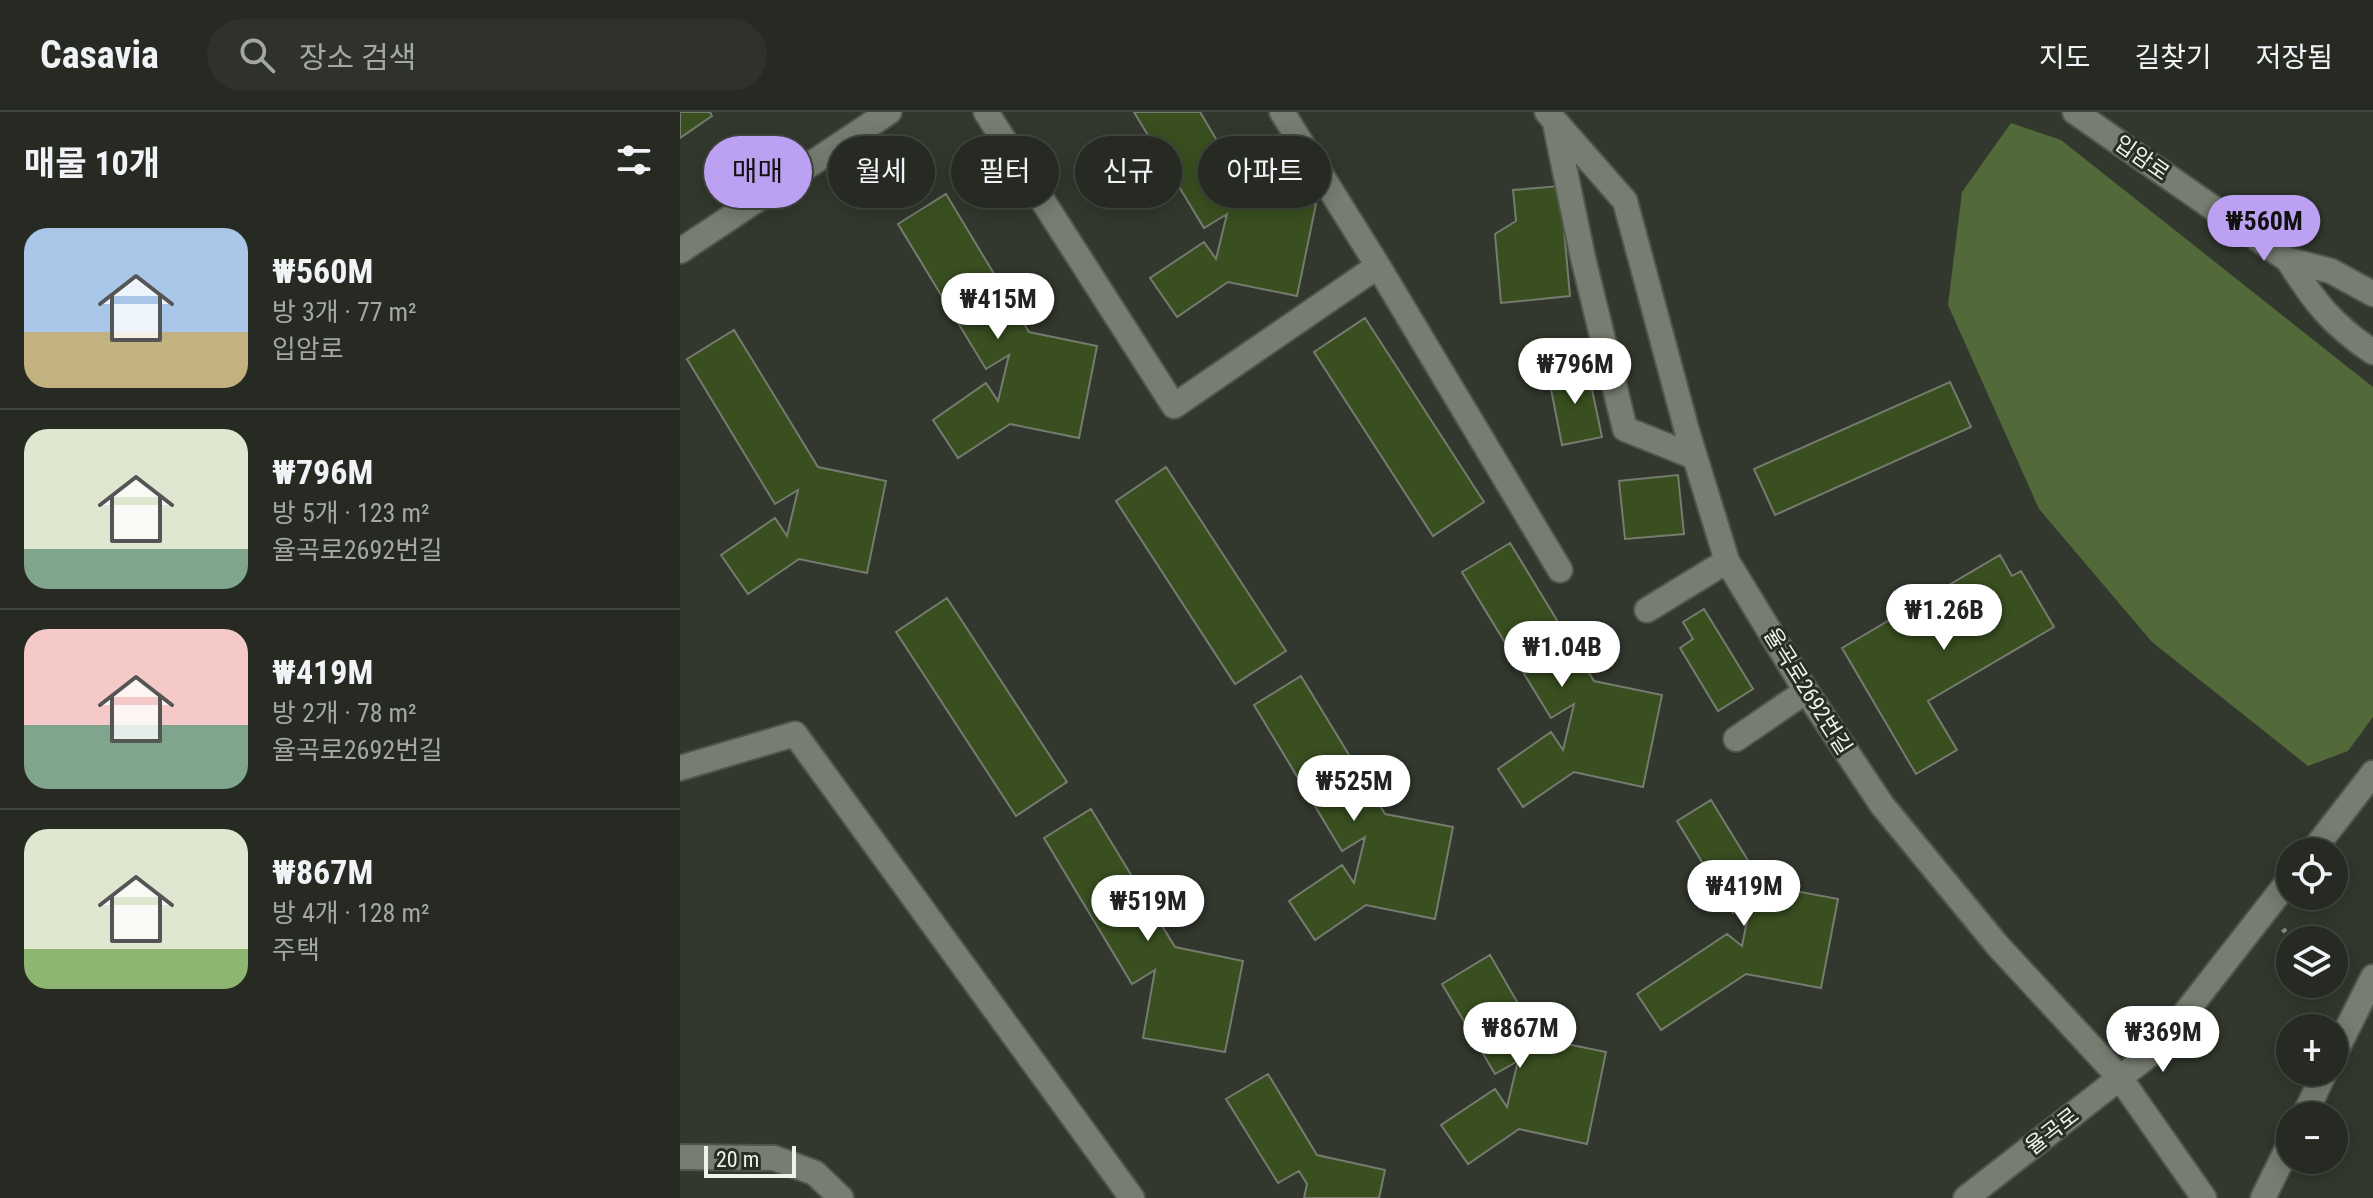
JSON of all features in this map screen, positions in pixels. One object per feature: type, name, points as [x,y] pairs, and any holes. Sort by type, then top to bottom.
[{"type":"street","points":[[680,251],[889,112]]},
{"type":"street","points":[[986,112],[1174,406],[1378,266]]},
{"type":"street","points":[[1282,112],[1560,570]]},
{"type":"street","name":"입암로","points":[[2075,112],[2288,260]]},
{"type":"street","points":[[1551,116],[1625,429],[1695,457]]},
{"type":"street","name":"율곡로2692번길","points":[[1551,116],[1625,201],[1695,457],[1727,561],[1806,691],[1882,805],[1998,946],[2120,1078],[2204,1198]]},
{"type":"street","points":[[2288,260],[2331,271],[2373,294]]},
{"type":"street","points":[[2288,260],[2316,304],[2373,352]]},
{"type":"street","points":[[1647,610],[1727,561]]},
{"type":"street","points":[[1736,739],[1806,691]]},
{"type":"street","points":[[680,768],[795,734],[1132,1198]]},
{"type":"street","points":[[2323,838],[2373,773]]},
{"type":"street","name":"율곡로","points":[[1966,1198],[2158,1048],[2276,897]]},
{"type":"street","points":[[2348,1027],[2373,977]]},
{"type":"street","points":[[680,1157],[774,1158],[815,1173],[841,1198]]},
{"type":"street","points":[[2263,1198],[2276,1172]]},
{"type":"green space","points":[[2011,123],[2061,140],[2373,387],[2373,717],[2348,751],[2308,766],[2152,642],[2039,509],[1948,305],[1962,192]]},
{"type":"building","points":[[680,112],[710,112],[712,116],[680,138]]},
{"type":"building","points":[[1134,112],[1200,112],[1214,136],[1198,136],[1198,208],[1315,208],[1297,296],[1228,282],[1177,317],[1150,278],[1204,242],[1216,259],[1227,214],[1204,228],[1182,192],[1182,136],[1148,136]]},
{"type":"building","points":[[1560,186],[1570,296],[1501,303],[1495,234],[1516,221],[1513,190]]},
{"type":"building","points":[[946,194],[951,208],[954,208],[1029,332],[1097,346],[1079,438],[1010,424],[958,458],[933,420],[986,383],[998,401],[1009,355],[986,369],[898,224],[924,208],[935,208],[935,201]]},
{"type":"building","points":[[1365,318],[1484,502],[1433,536],[1314,352]]},
{"type":"building","points":[[734,330],[818,467],[886,481],[867,573],[799,559],[748,594],[721,555],[775,518],[787,536],[798,490],[775,504],[687,359]]},
{"type":"building","points":[[1587,366],[1602,437],[1562,445],[1548,374]]},
{"type":"building","points":[[1950,382],[1971,427],[1775,515],[1754,469]]},
{"type":"building","points":[[1166,467],[1286,651],[1235,684],[1116,501]]},
{"type":"building","points":[[1678,475],[1684,534],[1625,539],[1619,481]]},
{"type":"building","points":[[1510,543],[1594,681],[1662,695],[1643,787],[1574,772],[1523,807],[1498,769],[1551,732],[1563,750],[1574,704],[1551,718],[1462,572]]},
{"type":"building","points":[[2000,555],[2012,576],[2021,571],[2054,627],[1928,701],[1957,750],[1916,774],[1842,648]]},
{"type":"building","points":[[947,598],[1067,782],[1016,816],[896,632]]},
{"type":"building","points":[[1704,609],[1753,689],[1718,711],[1680,648],[1693,639],[1683,622]]},
{"type":"building","points":[[1301,676],[1385,814],[1453,827],[1435,919],[1366,905],[1315,940],[1289,901],[1342,865],[1354,883],[1365,837],[1342,851],[1254,705]]},
{"type":"building","points":[[1711,800],[1763,885],[1838,899],[1821,988],[1746,974],[1661,1030],[1637,994],[1727,934],[1742,946],[1751,901],[1733,913],[1677,821]]},
{"type":"building","points":[[1091,809],[1175,947],[1243,961],[1225,1052],[1143,1038],[1155,970],[1132,984],[1044,838]]},
{"type":"building","points":[[1490,955],[1538,1038],[1606,1052],[1587,1144],[1519,1129],[1468,1164],[1441,1125],[1495,1089],[1507,1107],[1518,1061],[1495,1074],[1442,984]]},
{"type":"building","points":[[1268,1074],[1317,1155],[1385,1170],[1379,1198],[1304,1198],[1307,1184],[1299,1171],[1278,1183],[1226,1099]]}]
